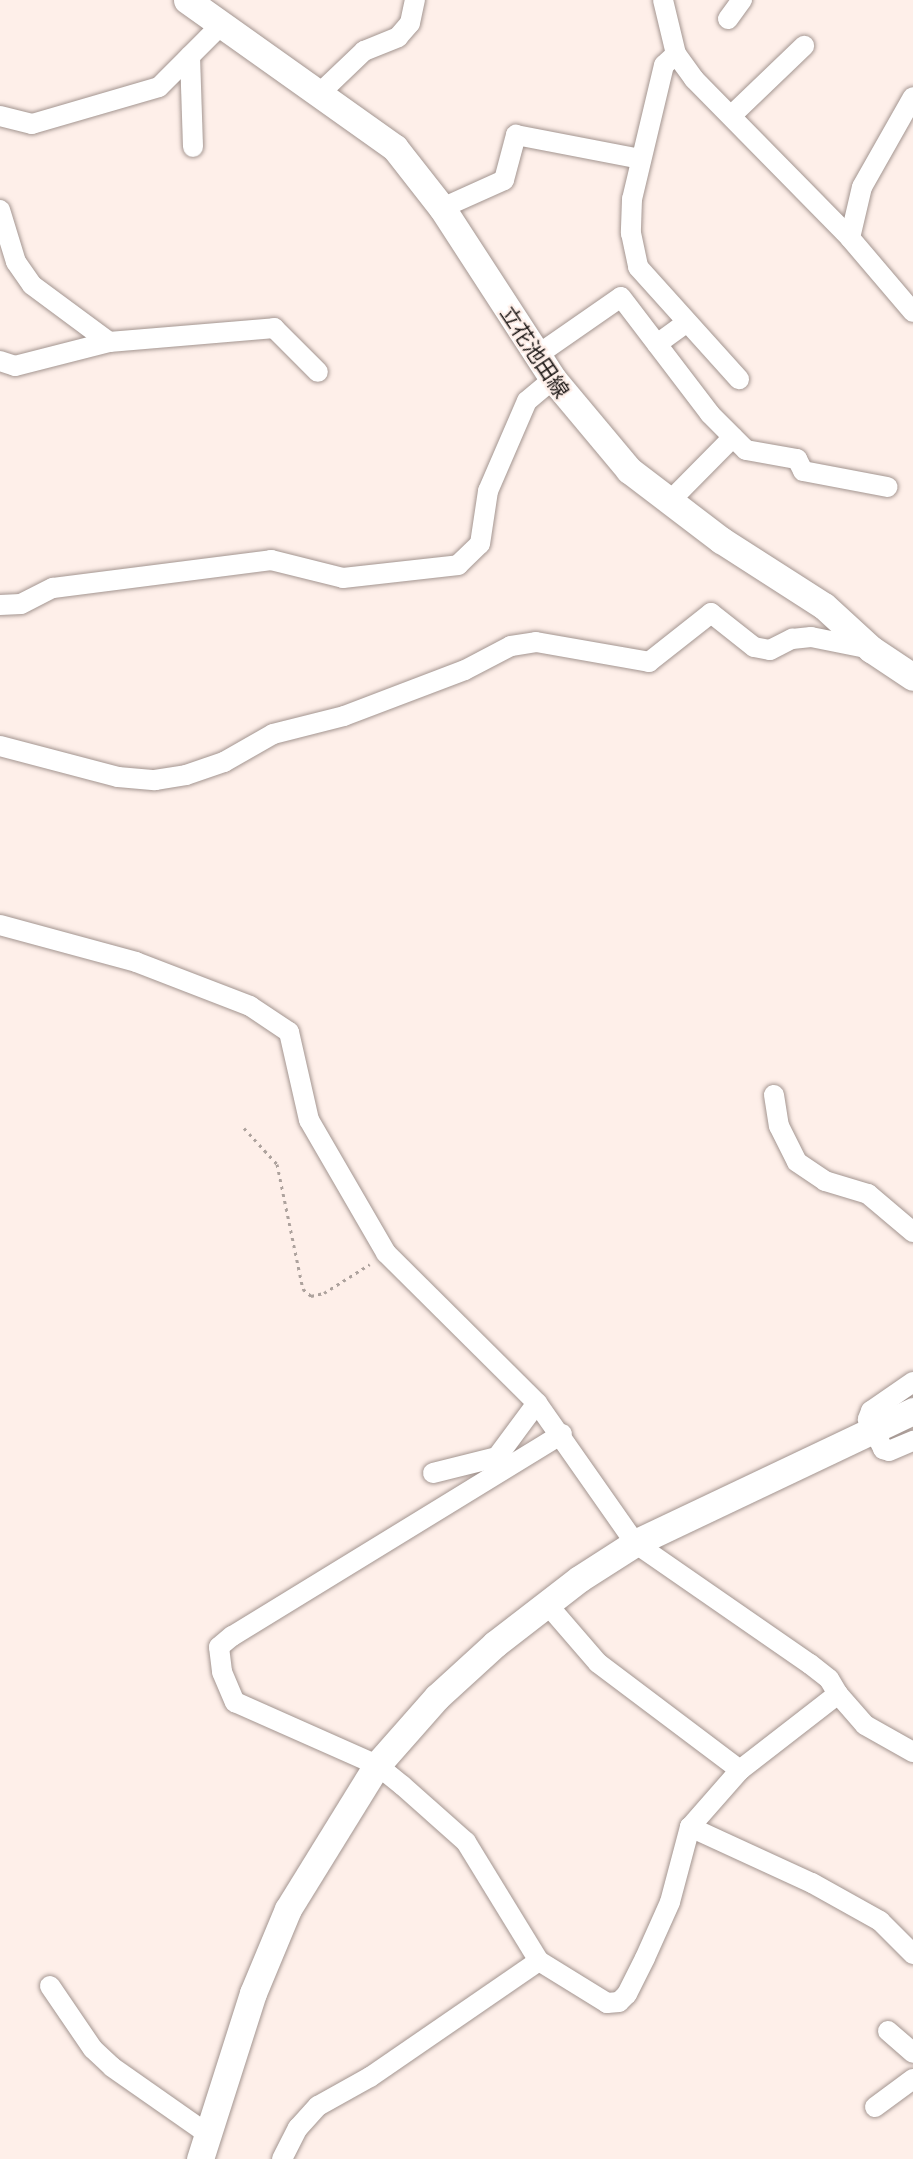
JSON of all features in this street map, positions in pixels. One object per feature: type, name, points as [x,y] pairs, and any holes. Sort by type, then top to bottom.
[{"type":"street","name":"立花池田線","points":[[187,0],[219,26],[320,93],[395,148],[442,208],[536,356],[629,470],[669,502],[824,606],[871,649],[913,677]]},
{"type":"street","points":[[320,93],[364,51],[398,37],[410,23],[415,0]]},
{"type":"street","points":[[663,0],[676,54],[850,238],[913,312]]},
{"type":"street","points":[[728,20],[742,0]]},
{"type":"street","points":[[0,116],[32,124],[159,87],[219,26]]},
{"type":"street","points":[[732,115],[804,46]]},
{"type":"street","points":[[676,54],[664,65],[632,199],[631,233],[638,267],[739,379]]},
{"type":"street","points":[[190,56],[193,147]]},
{"type":"street","points":[[850,238],[862,187],[913,97]]},
{"type":"street","points":[[442,208],[504,180],[516,135],[641,159]]},
{"type":"street","points":[[0,210],[16,262],[32,285],[109,342]]},
{"type":"street","points":[[536,356],[621,297],[657,344],[746,450],[797,459],[803,471],[888,488]]},
{"type":"street","points":[[657,344],[687,322]]},
{"type":"street","points":[[0,361],[15,366],[109,342],[274,328],[318,372]]},
{"type":"street","points":[[0,605],[21,604],[53,588],[271,560],[343,578],[458,565],[480,544],[488,490],[522,411],[553,379]]},
{"type":"street","points":[[669,502],[733,437]]},
{"type":"street","points":[[0,746],[118,777],[155,780],[186,775],[224,762],[273,734],[344,716],[465,670],[511,646],[536,642],[649,662],[711,613],[754,647],[770,650],[792,639],[811,637],[871,649]]},
{"type":"street","points":[[0,925],[136,962],[250,1006],[289,1032],[309,1120],[386,1253],[537,1403],[562,1434],[635,1544],[810,1664],[829,1679],[838,1694],[865,1725],[913,1752]]},
{"type":"street","points":[[774,1095],[779,1126],[798,1162],[825,1181],[868,1194],[913,1232]]},
{"type":"street","points":[[913,1382],[871,1411],[868,1419],[874,1434],[889,1451],[913,1440]]},
{"type":"street","points":[[434,1473],[497,1457],[537,1403]]},
{"type":"street","points":[[50,1986],[112,2067],[205,2147],[253,1993],[288,1909],[377,1765],[437,1697],[547,1604],[635,1544],[874,1434],[913,1411]]},
{"type":"street","points":[[562,1434],[219,1647],[222,1672],[235,1702],[377,1765],[466,1842],[539,1961],[590,1995],[607,2003],[620,2002],[670,1902],[690,1827],[740,1770],[838,1694]]},
{"type":"street","points":[[547,1604],[598,1663],[740,1770]]},
{"type":"street","points":[[690,1827],[812,1882],[870,1915],[913,1954]]},
{"type":"street","points":[[282,2159],[298,2128],[318,2106],[370,2077],[539,1961]]},
{"type":"street","points":[[888,2031],[913,2053]]},
{"type":"street","points":[[875,2107],[913,2079]]},
{"type":"path","points":[[244,1128],[277,1164],[303,1289],[311,1296],[386,1253]]}]
